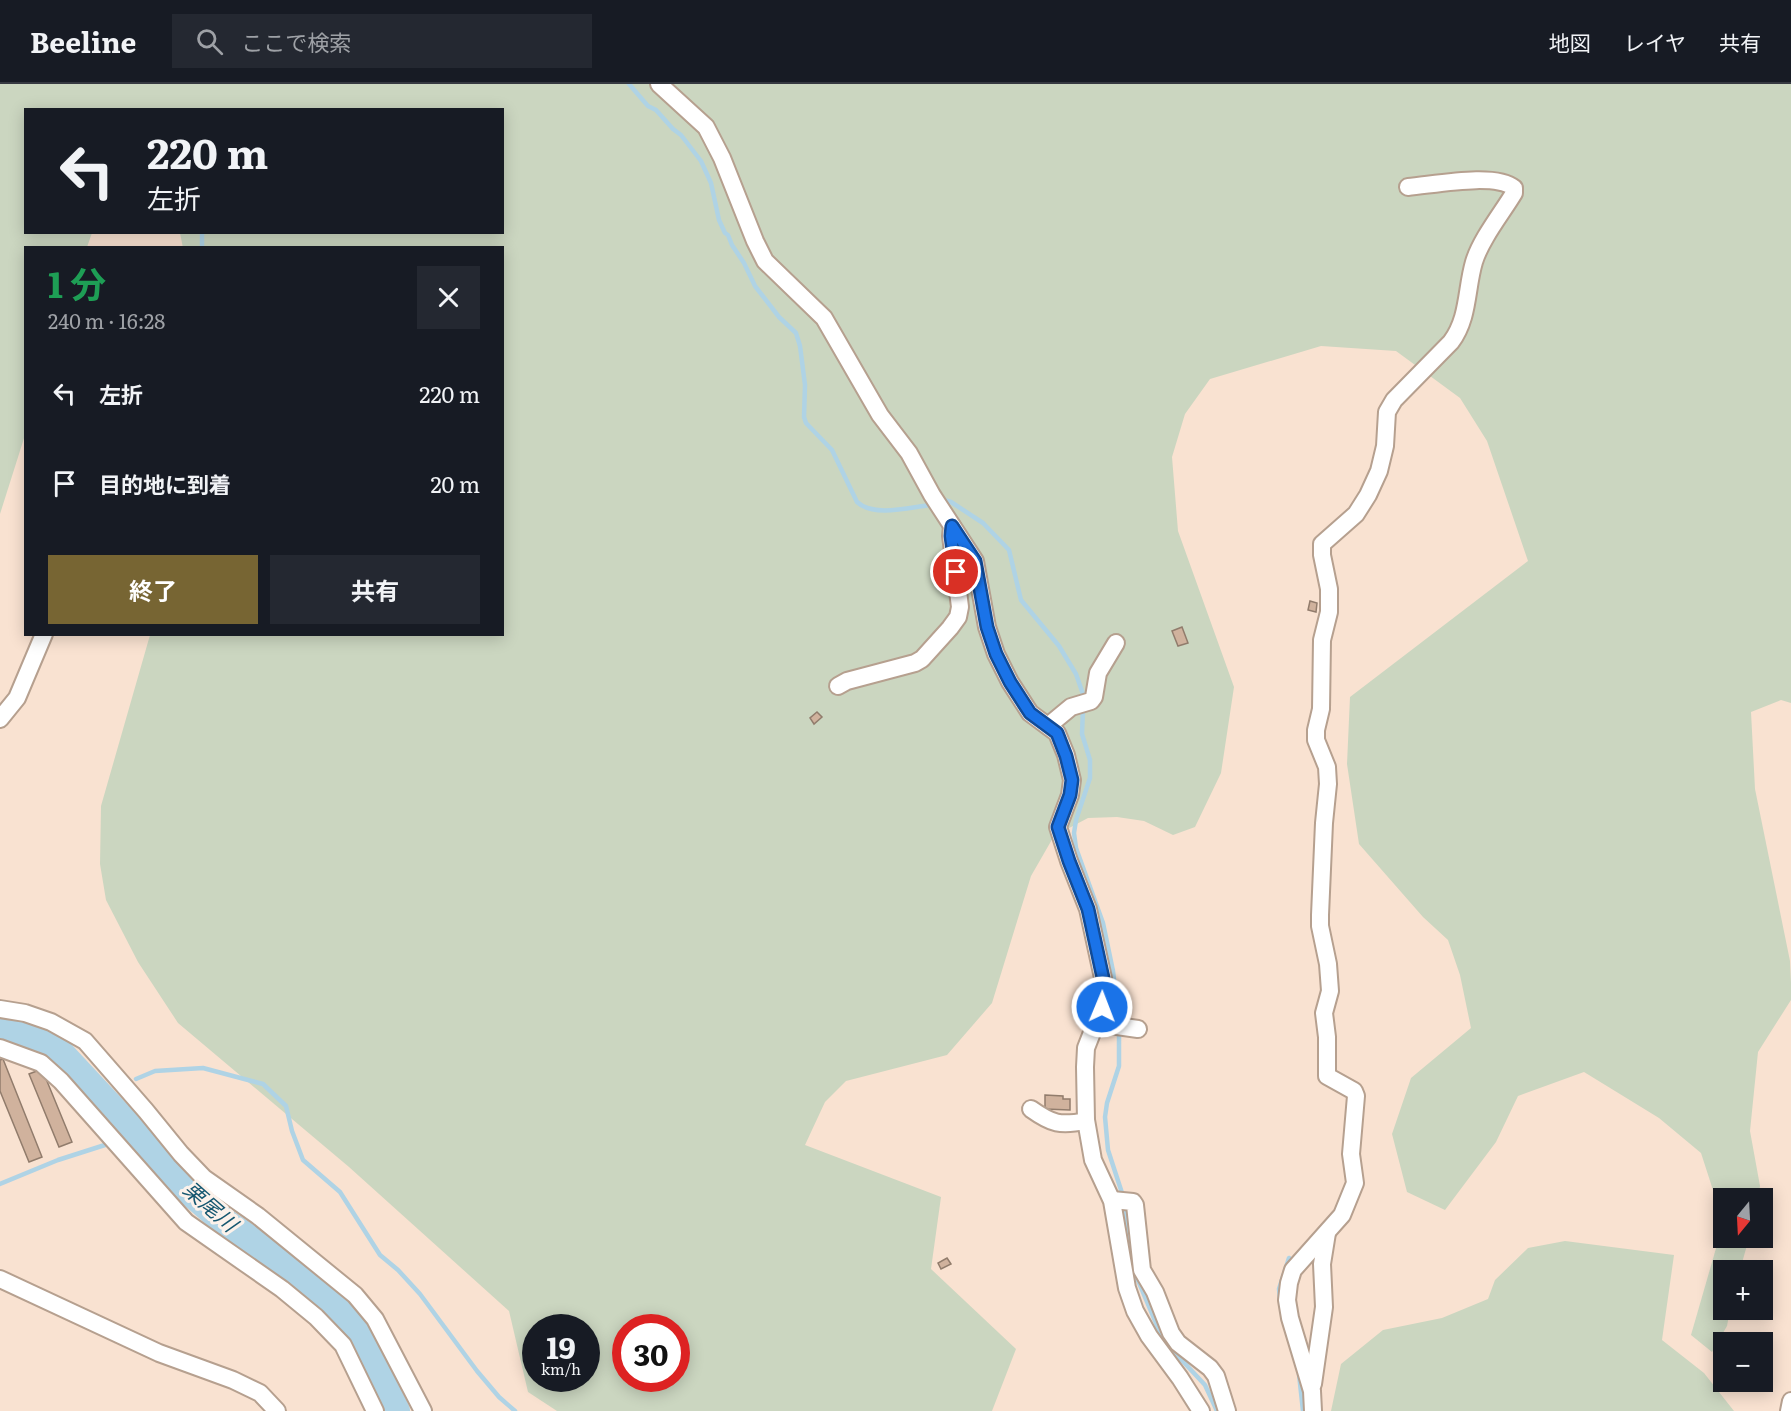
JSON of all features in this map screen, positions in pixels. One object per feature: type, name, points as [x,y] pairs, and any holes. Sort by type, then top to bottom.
[{"type":"street","points":[[659,84],[706,127],[722,158],[754,241],[765,261],[824,318],[880,415],[909,453],[975,561],[987,627],[996,654],[1010,682],[1030,713],[1057,733],[1072,780],[1070,795],[1058,827],[1088,909],[1103,978],[1102,1007],[1086,1048],[1086,1121],[1093,1160],[1112,1200],[1127,1288],[1136,1311],[1149,1336],[1201,1411]]},
{"type":"street","points":[[1312,1391],[1287,1300],[1289,1282],[1293,1270],[1342,1215],[1355,1183],[1351,1154],[1356,1096],[1354,1091],[1327,1076],[1326,1066],[1328,1037],[1324,1013],[1330,991],[1320,915],[1328,784],[1327,766],[1316,740],[1321,709],[1322,640],[1329,612],[1329,589],[1322,544],[1356,514],[1368,495],[1379,471],[1385,446],[1387,412],[1394,400],[1459,332],[1474,261],[1514,193],[1514,188],[1509,184],[1476,180],[1408,188]]},
{"type":"street","points":[[838,686],[847,681],[915,663],[922,659],[958,617],[960,608],[951,536],[952,526]]},
{"type":"street","points":[[0,719],[17,698],[43,636]]},
{"type":"street","points":[[1048,726],[1071,707],[1091,701],[1094,697],[1098,673],[1116,643]]},
{"type":"street","points":[[0,1009],[25,1013],[51,1022],[85,1041],[204,1178],[258,1216],[355,1295],[375,1319],[423,1411]]},
{"type":"street","points":[[1096,1023],[1138,1029]]},
{"type":"street","points":[[0,1048],[41,1063],[62,1081],[186,1222],[282,1289],[316,1317],[343,1345],[375,1411]]},
{"type":"street","points":[[1030,1109],[1059,1125],[1086,1121]]},
{"type":"street","points":[[1112,1200],[1133,1202],[1135,1205],[1142,1270],[1155,1292],[1171,1333],[1178,1343],[1199,1358],[1216,1376],[1227,1411]]},
{"type":"street","points":[[1313,1411],[1312,1391],[1324,1307],[1322,1264],[1327,1233]]},
{"type":"street","points":[[0,1279],[159,1353],[233,1380],[260,1393],[277,1411]]},
{"type":"street","points":[[1790,1411],[1791,1401]]},
{"type":"green space","points":[[0,84],[1791,84],[1791,703],[1781,700],[1751,712],[1755,789],[1790,961],[1791,1000],[1758,1052],[1750,1131],[1760,1188],[1713,1188],[1713,1190],[1701,1153],[1659,1118],[1584,1072],[1518,1096],[1496,1142],[1445,1210],[1407,1192],[1392,1134],[1411,1078],[1471,1028],[1460,975],[1448,940],[1423,917],[1359,844],[1347,764],[1350,697],[1528,561],[1487,441],[1460,398],[1396,351],[1321,346],[1210,379],[1185,414],[1172,457],[1178,531],[1234,687],[1221,773],[1195,827],[1173,835],[1144,821],[1117,817],[1088,818],[1054,836],[1031,876],[992,1003],[947,1055],[846,1081],[825,1102],[805,1145],[941,1197],[931,1269],[1016,1349],[992,1411],[557,1411],[528,1392],[600,1392],[600,1314],[522,1314],[522,1366],[509,1311],[349,1167],[178,1023],[138,962],[106,900],[100,864],[101,806],[150,636],[504,636],[504,246],[183,246],[180,234],[504,234],[504,108],[24,108],[24,234],[92,234],[87,246],[24,246],[24,438],[0,514]]},
{"type":"green space","points":[[1565,1241],[1674,1255],[1662,1340],[1704,1373],[1713,1384],[1713,1392],[1719,1392],[1734,1411],[1331,1411],[1341,1364],[1383,1330],[1442,1318],[1488,1299],[1495,1280],[1528,1248]]},
{"type":"green space","points":[[1716,1248],[1746,1248],[1743,1260],[1713,1260],[1713,1320],[1728,1320],[1724,1332],[1713,1332],[1712,1352],[1691,1335]]},
{"type":"building","points":[[1310,601],[1317,603],[1316,612],[1308,610]]},
{"type":"building","points":[[1182,627],[1188,643],[1178,646],[1172,631]]},
{"type":"building","points":[[817,712],[822,717],[814,724],[810,718]]},
{"type":"building","points":[[3,1059],[42,1157],[29,1162],[0,1091],[0,1060]]},
{"type":"building","points":[[42,1069],[72,1142],[59,1147],[29,1074]]},
{"type":"building","points":[[1045,1095],[1063,1096],[1063,1099],[1070,1099],[1070,1110],[1045,1109]]},
{"type":"building","points":[[947,1258],[951,1264],[941,1269],[938,1263]]},
{"type":"waterway","points":[[629,84],[648,106],[656,110],[681,135],[701,161],[711,183],[719,220],[725,233],[755,286],[779,317],[796,333],[805,385],[804,417],[806,423],[832,450],[857,502],[864,507],[883,511],[931,505]]},
{"type":"waterway","points":[[202,234],[202,246]]},
{"type":"waterway","points":[[944,500],[951,502],[983,523],[1009,550],[1021,600],[1059,646],[1076,674],[1084,697]]},
{"type":"waterway","points":[[1083,709],[1082,734],[1090,760],[1090,778],[1074,833],[1076,848],[1103,923],[1113,971],[1119,1020]]},
{"type":"waterway","name":"栗尾川","points":[[0,1028],[52,1044],[189,1191],[227,1224],[310,1283],[355,1328],[396,1411]]},
{"type":"waterway","points":[[1119,1030],[1119,1066],[1105,1117],[1108,1150],[1122,1193]]},
{"type":"waterway","points":[[136,1079],[155,1071],[203,1068],[263,1084],[286,1106],[303,1160],[340,1192],[380,1255],[398,1270],[420,1294],[477,1371],[499,1397],[515,1411]]},
{"type":"waterway","points":[[0,1184],[58,1160],[108,1144]]},
{"type":"waterway","points":[[1125,1211],[1134,1271],[1163,1340],[1205,1385],[1217,1411]]},
{"type":"waterway","points":[[1280,1299],[1279,1289],[1289,1258]]},
{"type":"waterway","points":[[1299,1374],[1303,1411]]},
{"type":"route","points":[[956,572],[951,536],[952,526],[975,561],[987,627],[996,654],[1010,682],[1030,713],[1057,733],[1066,756],[1072,780],[1070,795],[1058,827],[1088,909],[1103,978],[1102,1007]]}]
